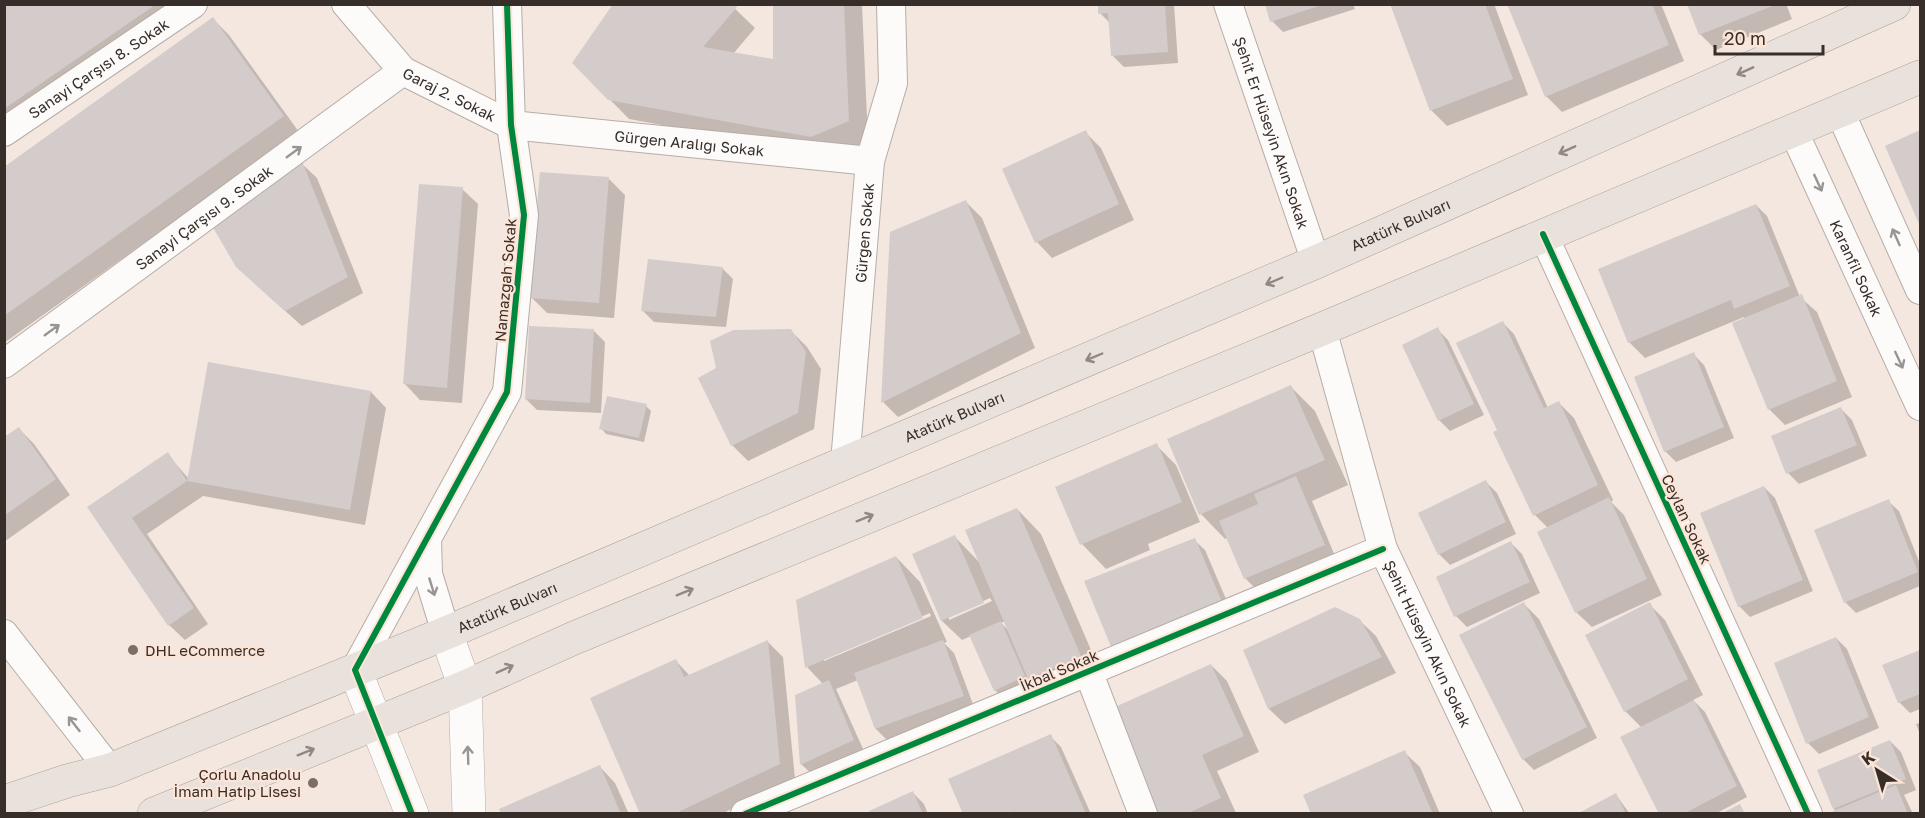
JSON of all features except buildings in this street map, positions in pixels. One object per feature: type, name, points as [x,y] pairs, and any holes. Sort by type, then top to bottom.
[{"type":"main road","name":"Atatürk Bulvarı","points":[[4,802],[67,781],[110,770],[446,633],[1316,262],[1894,4]]},
{"type":"main road","points":[[154,813],[465,687],[574,638],[1322,329],[1920,77]]},
{"type":"street","name":"Sanayi Çarşısı 8. Sokak","points":[[4,132],[193,4]]},
{"type":"street","name":"Garaj 2. Sokak","points":[[346,4],[403,71],[511,125]]},
{"type":"street","name":"Namazgah Sokak","points":[[355,670],[507,392],[524,215],[511,125],[507,4]]},
{"type":"street","name":"Gürgen Sokak","points":[[845,463],[870,161],[893,83],[891,4]]},
{"type":"street","name":"Şehit Er Hüseyin Akın Sokak","points":[[1228,4],[1316,262]]},
{"type":"street","name":"Sanayi Çarşısı 9. Sokak","points":[[4,364],[403,71]]},
{"type":"street","points":[[1840,112],[1920,290]]},
{"type":"street","name":"Gürgen Aralığı Sokak","points":[[511,125],[870,161]]},
{"type":"street","name":"Karanfil Sokak","points":[[1793,130],[1920,406]]},
{"type":"street","name":"Ceylan Sokak","points":[[1544,234],[1808,813]]},
{"type":"street","name":"Şehit Hüseyin Akın Sokak","points":[[1322,329],[1383,549],[1509,813]]},
{"type":"street","points":[[427,538],[428,574],[465,687],[469,813]]},
{"type":"street","name":"İkbal Sokak","points":[[760,811],[1088,671],[1383,549]]},
{"type":"street","points":[[4,634],[110,770]]},
{"type":"street","points":[[355,670],[412,813]]},
{"type":"street","points":[[1088,671],[1143,813]]},
{"type":"cycle path","points":[[412,814],[355,670],[507,392],[524,215],[511,125],[507,4]]},
{"type":"cycle path","points":[[1543,234],[1808,814]]},
{"type":"cycle path","points":[[745,814],[1383,549]]},
{"type":"place","name":"DHL eCommerce","points":[[133,650]]},
{"type":"place","name":"Çorlu Anadolu İmam Hatip Lisesi","points":[[313,783]]}]
